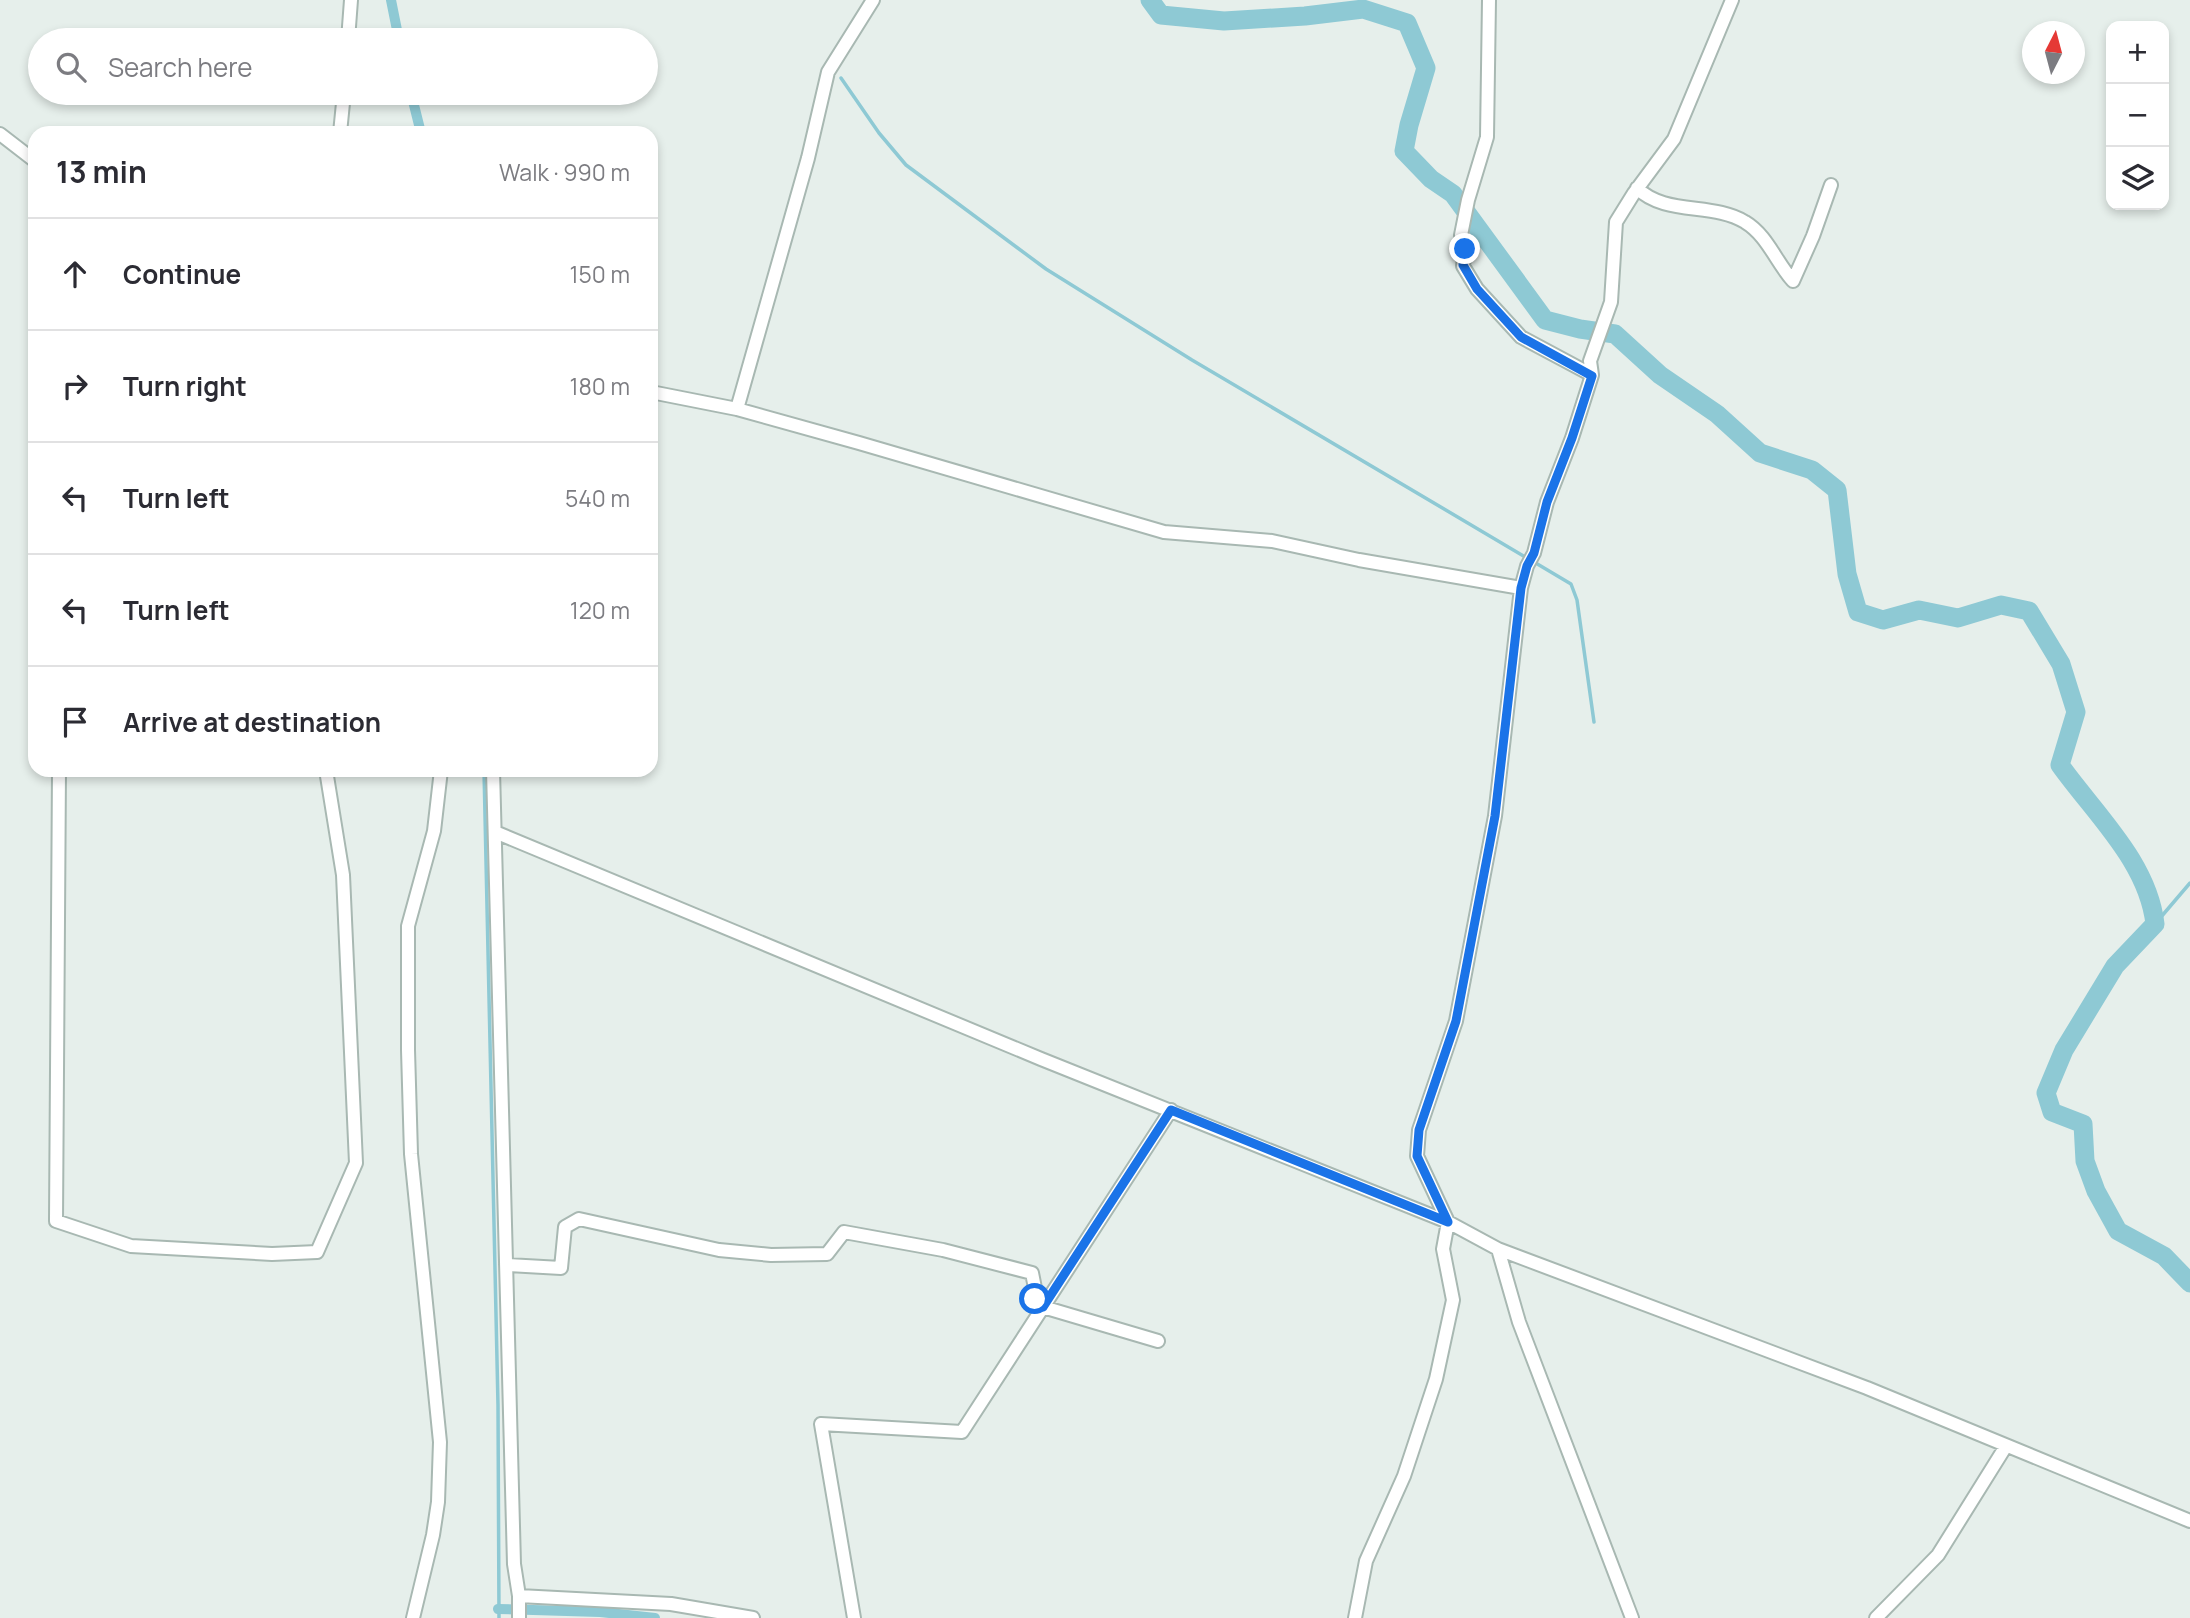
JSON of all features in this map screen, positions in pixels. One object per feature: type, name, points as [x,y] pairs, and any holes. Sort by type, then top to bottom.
[{"type":"street","points":[[349,28],[351,0]]},
{"type":"street","points":[[737,409],[808,158],[828,72],[873,0]]},
{"type":"street","points":[[1489,0],[1487,137],[1468,200],[1461,235],[1465,249],[1463,265],[1477,289],[1521,337],[1592,376]]},
{"type":"street","points":[[1355,1618],[1366,1561],[1404,1476],[1436,1379],[1454,1300],[1443,1249],[1448,1222],[1417,1156],[1419,1130],[1456,1021],[1493,830],[1521,588],[1534,553],[1547,502],[1592,376],[1590,361],[1611,302],[1616,222],[1637,188],[1674,139],[1731,0]]},
{"type":"street","points":[[342,126],[343,105]]},
{"type":"street","points":[[0,134],[28,156]]},
{"type":"street","points":[[1637,188],[1646,197],[1732,215],[1748,223],[1762,237],[1793,281],[1831,185]]},
{"type":"street","points":[[658,393],[737,409],[1164,532],[1272,541],[1359,560],[1521,588]]},
{"type":"street","points":[[59,777],[56,1221],[131,1245],[272,1254],[317,1252],[356,1163],[343,875],[327,777]]},
{"type":"street","points":[[413,1618],[439,1502],[440,1442],[411,1154],[408,926],[434,831],[440,777]]},
{"type":"street","points":[[493,777],[514,1564],[519,1618]]},
{"type":"street","points":[[495,832],[1041,1059],[1448,1222],[1498,1249],[1867,1388],[2190,1521]]},
{"type":"street","points":[[854,1618],[821,1424],[962,1432],[1171,1110]]},
{"type":"street","points":[[506,1265],[561,1268],[565,1227],[579,1219],[719,1251],[771,1255],[827,1254],[844,1232],[943,1250],[1032,1273],[1035,1299],[1043,1307],[1158,1341]]},
{"type":"street","points":[[1498,1249],[1519,1322],[1632,1618]]},
{"type":"street","points":[[1876,1618],[1938,1555],[2006,1446]]},
{"type":"street","points":[[519,1597],[671,1604],[753,1618]]},
{"type":"waterway","points":[[391,0],[397,28]]},
{"type":"waterway","points":[[1150,0],[1161,15],[1224,21],[1363,9],[1407,23],[1426,68],[1404,151],[1431,179],[1453,194],[1545,320],[1615,334],[1660,375],[1717,414],[1760,453],[1812,470],[1837,490],[1847,574],[1858,612],[1883,620],[1919,610],[1958,618],[2001,605],[2029,611],[2061,664],[2076,712],[2060,765],[2131,859],[2150,901],[2155,924],[2115,966],[2064,1050],[2046,1093],[2052,1112],[2083,1124],[2085,1161],[2096,1191],[2118,1231],[2164,1256],[2190,1283]]},
{"type":"waterway","points":[[841,78],[879,133],[906,165],[1046,269],[1192,360],[1527,558]]},
{"type":"waterway","points":[[414,105],[419,126]]},
{"type":"waterway","points":[[1534,562],[1571,584],[1577,600],[1594,722]]},
{"type":"waterway","points":[[484,777],[498,1405],[499,1618]]},
{"type":"waterway","points":[[2155,924],[2190,883]]},
{"type":"waterway","points":[[498,1609],[600,1612],[655,1618]]},
{"type":"route","points":[[1035,1299],[1043,1307],[1171,1110],[1448,1222],[1417,1156],[1419,1130],[1456,1021],[1495,816],[1521,588],[1534,553],[1547,502],[1592,376],[1521,337],[1477,289],[1463,265],[1465,249]]}]
